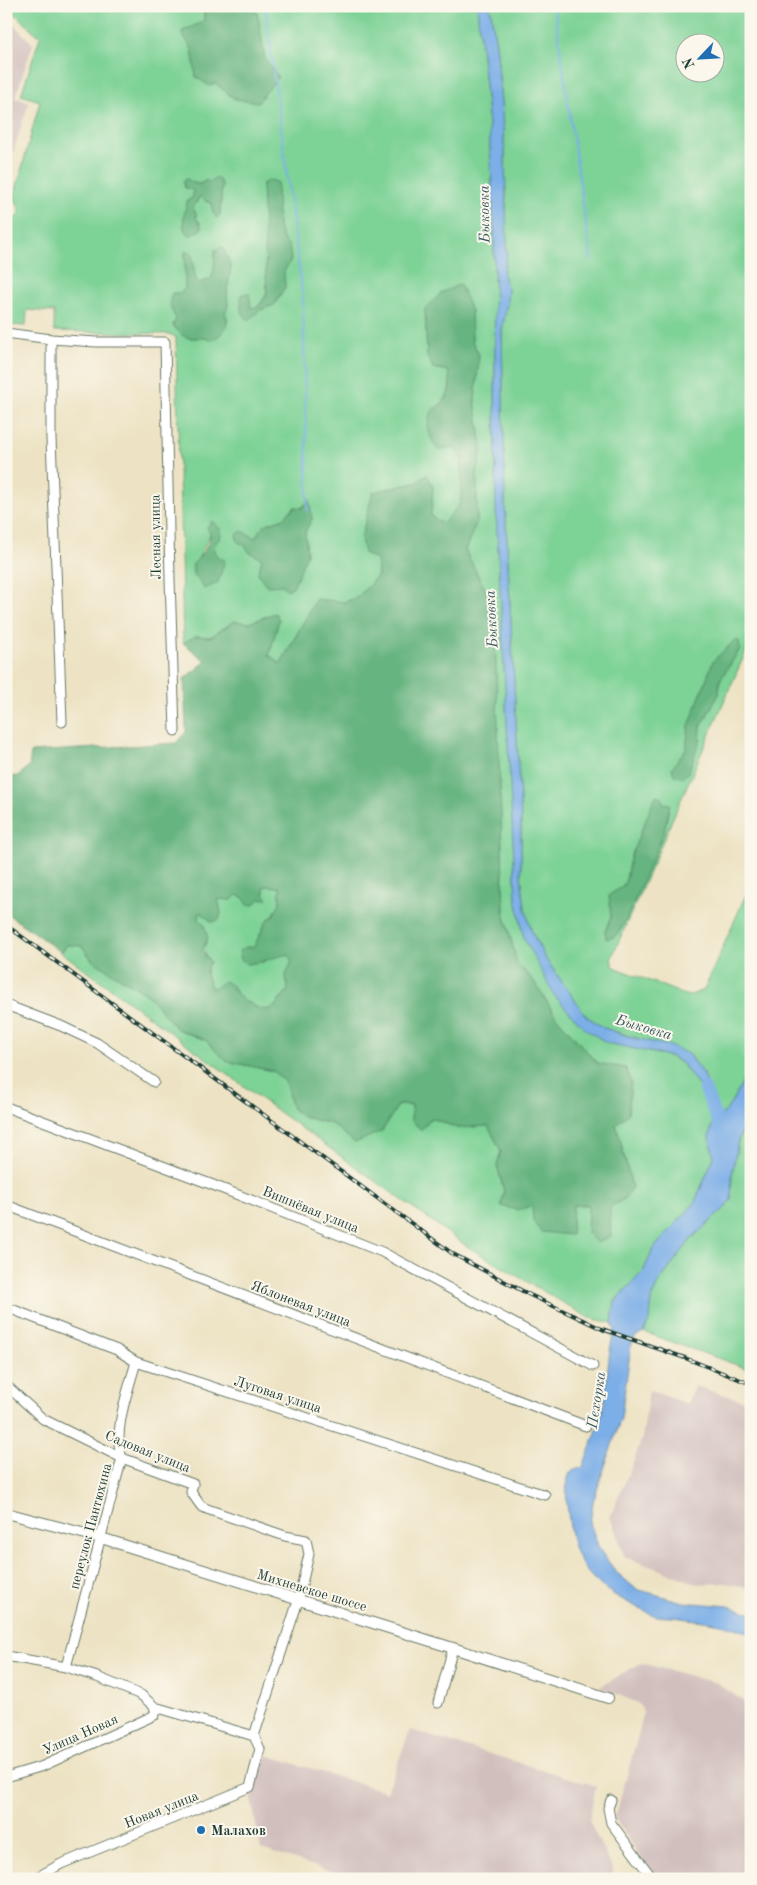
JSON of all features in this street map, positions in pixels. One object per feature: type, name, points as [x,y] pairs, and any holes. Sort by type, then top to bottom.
[{"type":"street","points":[[6,333],[52,339],[51,438],[62,722]]},
{"type":"street","name":"Лесная улица","points":[[52,339],[96,342],[165,342],[175,731]]},
{"type":"street","points":[[6,1005],[61,1026],[97,1043],[154,1082]]},
{"type":"street","name":"Вишнёвая улица","points":[[6,1107],[212,1184],[382,1252],[593,1366]]},
{"type":"street","name":"Яблоневая улица","points":[[6,1205],[586,1426]]},
{"type":"street","name":"Луговая улица","points":[[6,1307],[116,1350],[136,1362],[545,1495]]},
{"type":"street","name":"переулок Пантюхина","points":[[66,1667],[122,1458],[119,1451],[119,1434],[136,1362]]},
{"type":"street","name":"Садовая улица","points":[[6,1385],[43,1419],[122,1458],[193,1484],[192,1492],[201,1506],[285,1536],[306,1540],[309,1554],[298,1600]]},
{"type":"street","name":"Михневское шоссе","points":[[6,1512],[100,1538],[608,1698]]},
{"type":"street","points":[[6,1656],[66,1667],[97,1677],[140,1695],[155,1707],[254,1736],[298,1600]]},
{"type":"street","points":[[438,1703],[453,1648]]},
{"type":"street","name":"Улица Новая","points":[[6,1777],[43,1766],[155,1715],[155,1707]]},
{"type":"street","name":"Новая улица","points":[[34,1879],[61,1864],[250,1787],[260,1749],[254,1736]]},
{"type":"street","points":[[610,1800],[608,1808],[611,1823],[653,1879]]},
{"type":"street","points":[[6,1876],[23,1879]]},
{"type":"shaded area","points":[[6,17],[33,44],[15,98],[29,102],[6,174]]},
{"type":"shaded area","points":[[695,1386],[751,1403],[751,1588],[726,1583],[698,1584],[625,1557],[610,1517],[642,1438],[649,1390],[687,1404]]},
{"type":"shaded area","points":[[641,1663],[717,1683],[743,1701],[751,1719],[751,1879],[654,1879],[615,1818],[642,1721],[643,1711],[638,1703],[600,1687]]},
{"type":"shaded area","points":[[410,1730],[596,1786],[589,1821],[613,1870],[613,1879],[355,1879],[261,1849],[251,1798],[263,1754],[387,1792]]},
{"type":"green space","points":[[6,6],[204,6],[204,21],[181,32],[193,49],[196,77],[215,83],[235,99],[278,77],[265,59],[257,12],[248,6],[477,6],[489,125],[494,227],[496,511],[516,898],[524,938],[583,1012],[545,958],[532,932],[525,908],[521,875],[521,819],[505,504],[502,330],[508,289],[503,275],[507,254],[505,155],[497,52],[490,6],[751,6],[751,640],[611,959],[614,967],[688,996],[704,990],[751,883],[751,1068],[727,1110],[713,1123],[709,1137],[714,1157],[694,1204],[653,1249],[644,1270],[619,1296],[615,1302],[612,1323],[589,1318],[468,1247],[283,1115],[61,952],[67,945],[82,946],[92,960],[148,995],[177,1029],[205,1040],[226,1061],[273,1071],[285,1081],[292,1109],[303,1117],[332,1124],[355,1142],[382,1131],[398,1105],[412,1105],[431,1118],[458,1128],[488,1125],[501,1151],[497,1165],[504,1191],[532,1206],[571,1235],[573,1205],[607,1206],[619,1201],[632,1186],[616,1123],[631,1083],[626,1069],[597,1063],[557,1018],[533,980],[517,963],[504,912],[494,607],[465,550],[477,521],[477,476],[482,447],[475,401],[479,355],[472,341],[471,311],[441,293],[425,309],[427,356],[449,371],[450,384],[448,394],[443,402],[434,410],[453,447],[462,458],[461,502],[443,525],[431,516],[433,487],[416,483],[373,492],[364,553],[377,560],[378,575],[359,597],[345,602],[316,600],[280,664],[269,655],[279,620],[275,613],[249,623],[235,621],[210,637],[196,636],[183,643],[176,337],[169,334],[54,331],[54,312],[27,310],[26,326],[6,325],[6,226],[17,217],[20,210],[14,197],[40,101],[21,95],[40,37]],"holes":[[[212,181],[212,203],[205,201],[200,196],[193,208],[196,218],[201,223],[183,218],[194,194],[193,183],[200,184]],[[277,182],[278,226],[291,259],[284,272],[285,287],[274,305],[260,310],[240,309],[249,293],[250,308],[258,308],[266,295]],[[215,250],[231,267],[227,291],[228,306],[225,313],[228,320],[204,337],[189,338],[173,326],[180,293],[185,288],[185,252],[192,253],[195,277],[198,283],[211,279],[214,271]],[[309,500],[312,519],[305,532],[307,554],[273,559],[257,556],[250,552],[245,545],[255,538],[264,525],[284,518],[294,507],[302,508]],[[210,534],[220,538],[214,544],[214,551],[218,558],[201,582],[192,570],[193,564],[198,559]],[[740,649],[720,680],[719,694],[701,726],[700,741],[672,768],[686,749],[689,726]],[[656,796],[662,798],[663,803],[626,920],[613,938],[605,931],[626,880],[630,858]],[[587,1017],[604,1028],[688,1054],[705,1077],[710,1101],[683,1065],[672,1057],[608,1043]]]},
{"type":"green space","points":[[204,6],[248,6],[257,12],[265,59],[278,77],[258,102],[235,99],[215,83],[210,86],[196,77],[192,49],[181,32],[204,21]]},
{"type":"green space","points":[[218,178],[222,185],[220,215],[216,218],[212,210],[212,203],[205,201],[200,196],[193,208],[196,218],[202,227],[189,236],[184,228],[183,219],[187,201],[193,197],[193,190],[185,188],[183,180],[187,179],[193,183],[200,184],[206,180],[212,181]]},
{"type":"green space","points":[[270,180],[277,182],[278,226],[283,240],[289,245],[291,259],[284,272],[285,287],[274,305],[260,310],[249,320],[242,312],[242,294],[249,293],[251,308],[258,307],[267,295],[262,184]]},
{"type":"green space","points":[[223,247],[231,267],[227,291],[228,306],[225,313],[227,322],[225,330],[219,336],[210,340],[185,337],[173,325],[176,319],[170,303],[172,293],[180,293],[185,288],[185,252],[192,253],[195,277],[198,283],[211,279],[214,271],[215,250]]},
{"type":"green space","points":[[460,284],[471,311],[472,341],[479,355],[475,401],[482,447],[477,476],[477,521],[465,550],[494,607],[504,912],[517,963],[533,980],[557,1018],[597,1063],[626,1068],[631,1083],[628,1114],[616,1124],[632,1187],[624,1199],[610,1207],[611,1236],[597,1243],[587,1233],[588,1204],[573,1205],[571,1235],[541,1232],[533,1221],[532,1206],[517,1210],[501,1206],[504,1191],[497,1165],[501,1151],[488,1126],[458,1128],[431,1118],[421,1130],[411,1120],[412,1105],[398,1105],[382,1131],[355,1143],[332,1124],[303,1117],[292,1109],[285,1081],[273,1071],[226,1061],[205,1040],[177,1029],[148,995],[92,960],[82,946],[67,945],[61,952],[6,913],[6,778],[17,776],[29,767],[31,752],[176,743],[186,732],[184,679],[206,661],[183,643],[196,636],[210,637],[235,621],[249,623],[275,613],[279,620],[269,655],[281,664],[316,599],[345,602],[358,597],[378,575],[377,560],[364,553],[361,538],[373,492],[416,483],[427,474],[433,487],[431,516],[443,524],[461,502],[462,458],[453,447],[438,450],[430,435],[428,425],[434,409],[445,401],[450,382],[448,371],[433,368],[427,356],[425,309],[441,293]],"holes":[[[264,886],[280,887],[280,903],[273,916],[267,920],[254,947],[246,947],[239,951],[241,959],[246,964],[288,954],[292,961],[286,975],[288,990],[273,1008],[264,1009],[258,1008],[242,999],[225,981],[212,989],[206,972],[210,962],[202,951],[208,938],[204,924],[199,919],[200,912],[212,922],[219,920],[221,913],[218,899],[232,900],[237,895],[244,898],[247,904],[254,905],[260,899],[268,899],[264,894]]]},
{"type":"green space","points":[[309,499],[312,519],[305,532],[307,554],[293,587],[287,590],[282,585],[267,586],[258,574],[262,559],[249,552],[245,545],[238,542],[236,535],[242,531],[255,538],[264,525],[284,518],[295,507],[302,508]]},
{"type":"green space","points":[[212,521],[222,531],[220,538],[215,544],[214,551],[218,558],[225,560],[218,583],[204,589],[193,572],[193,564],[206,547],[210,535],[207,527]]},
{"type":"green space","points":[[735,640],[739,641],[740,649],[720,680],[719,694],[701,726],[700,741],[688,773],[682,778],[674,775],[672,768],[686,749],[689,726],[713,661]]},
{"type":"green space","points":[[656,795],[662,798],[663,803],[670,804],[664,832],[626,920],[616,934],[606,939],[605,931],[611,918],[609,895],[622,887],[626,880],[630,858]]},
{"type":"green space","points":[[264,886],[280,887],[280,903],[273,916],[267,920],[254,947],[261,963],[274,956],[289,954],[292,961],[286,975],[288,990],[274,1007],[267,1010],[258,1009],[239,997],[232,985],[212,989],[206,972],[210,962],[202,945],[199,925],[200,912],[221,913],[218,899],[237,895],[244,898],[264,894]]},
{"type":"green space","points":[[751,1117],[751,1370],[644,1332],[650,1318],[652,1297],[658,1283],[692,1238],[724,1209],[731,1200],[732,1174],[739,1138]]},
{"type":"water","points":[[477,6],[490,6],[497,52],[505,155],[507,254],[503,275],[508,289],[502,330],[505,504],[521,819],[521,875],[525,908],[532,932],[545,958],[586,1016],[604,1028],[634,1038],[670,1046],[688,1054],[705,1077],[711,1102],[683,1065],[673,1057],[607,1043],[584,1028],[554,995],[524,938],[516,898],[496,511],[494,227],[489,125]]},
{"type":"water","points":[[751,1068],[751,1117],[738,1139],[732,1174],[731,1200],[724,1209],[692,1238],[658,1283],[652,1297],[650,1318],[644,1332],[635,1337],[631,1346],[621,1418],[593,1502],[590,1523],[599,1549],[616,1572],[636,1589],[683,1602],[728,1606],[751,1613],[751,1635],[724,1625],[654,1615],[643,1611],[608,1591],[590,1575],[577,1554],[570,1528],[566,1492],[570,1472],[583,1467],[600,1419],[606,1391],[610,1349],[615,1329],[612,1323],[615,1302],[644,1270],[653,1249],[694,1204],[714,1157],[709,1137],[713,1123],[727,1110]]},
{"type":"waterway","points":[[265,6],[303,299],[308,511]]},
{"type":"waterway","points":[[554,6],[591,260]]},
{"type":"waterway","name":"Быковка","points":[[704,1087],[722,1133]]},
{"type":"railway","points":[[6,925],[453,1254],[530,1295],[602,1329],[685,1358],[751,1384]]},
{"type":"place","name":"Малахов","points":[[201,1830]]},
{"type":"water label","name":"Пехорка","points":[[596,1400]]}]
